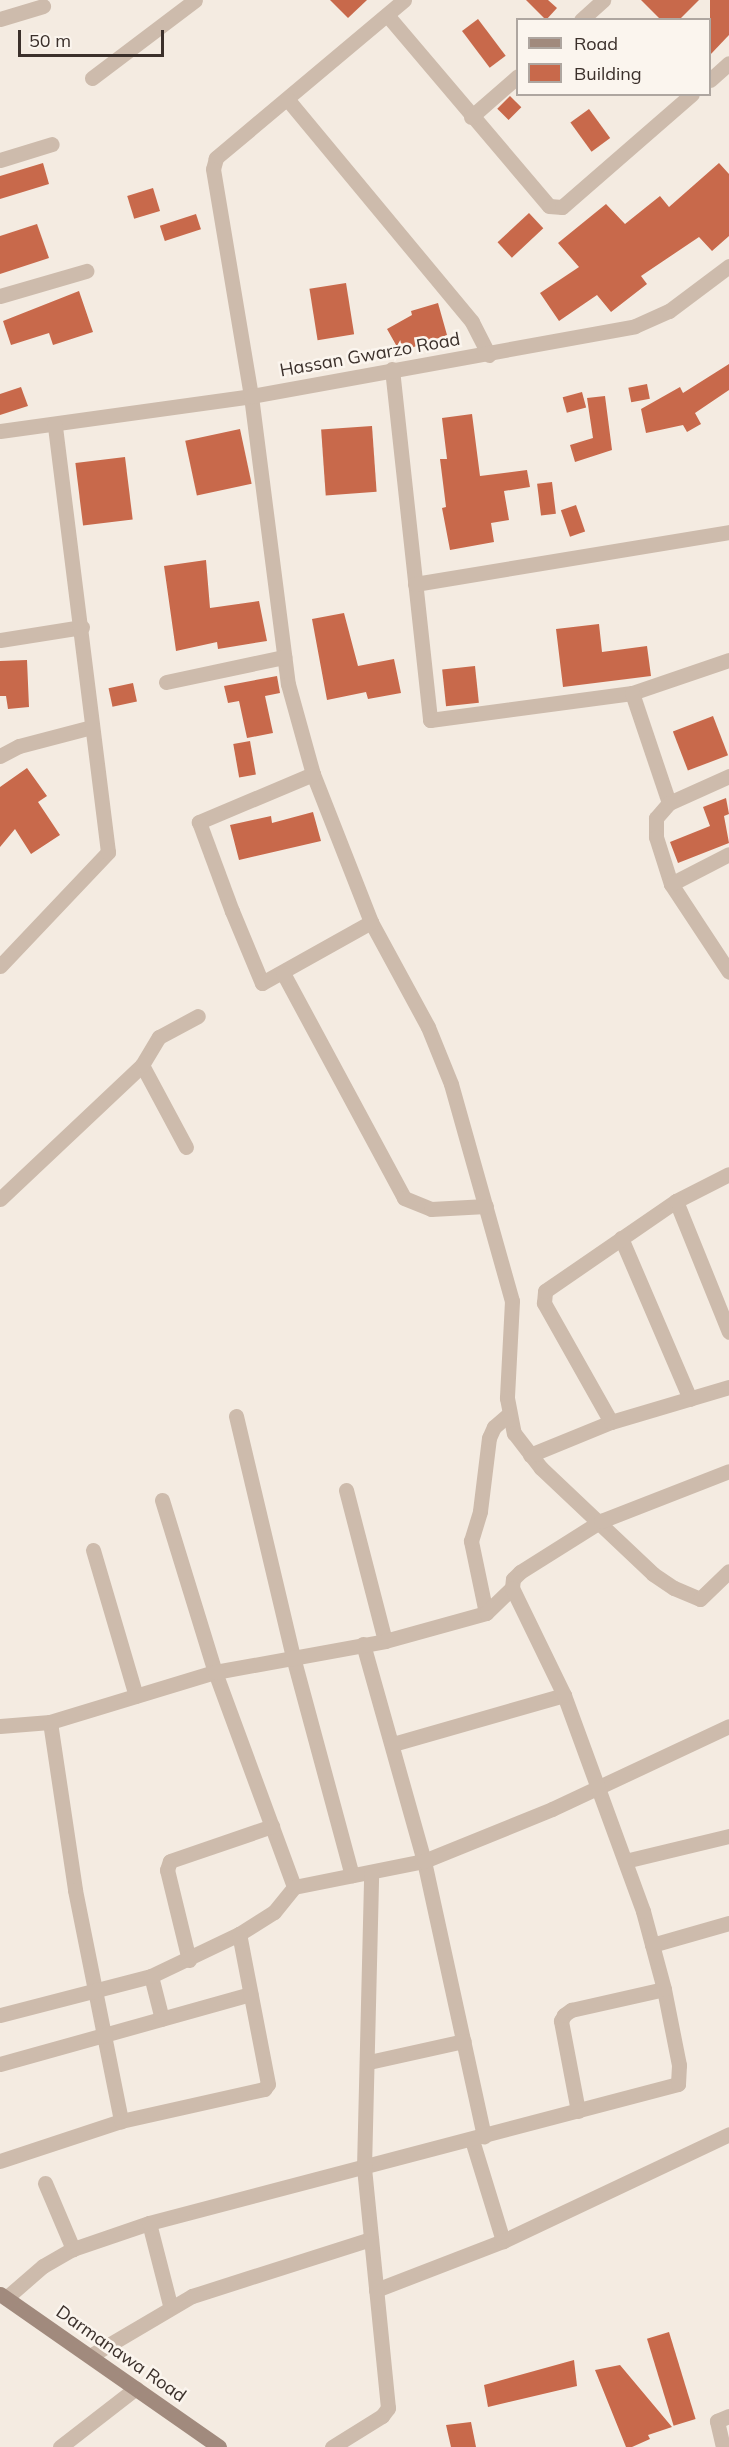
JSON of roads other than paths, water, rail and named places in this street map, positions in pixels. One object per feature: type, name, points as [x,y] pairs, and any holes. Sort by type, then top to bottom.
[{"type":"street","points":[[92,78],[195,0]]},
{"type":"street","points":[[404,0],[288,100],[216,158],[213,169],[251,396],[284,657],[313,774],[371,922],[390,951],[436,1046],[486,1206],[512,1301],[508,1415],[530,1455],[601,1521],[653,1574],[695,1599],[700,1599],[729,1571]]},
{"type":"street","points":[[583,18],[603,0]]},
{"type":"street","points":[[0,19],[43,6]]},
{"type":"street","points":[[387,15],[471,117],[549,206],[562,207],[690,96]]},
{"type":"street","points":[[711,79],[729,63]]},
{"type":"street","points":[[471,117],[516,78]]},
{"type":"street","points":[[288,100],[472,322],[489,355]]},
{"type":"street","points":[[0,160],[52,144]]},
{"type":"street","name":"Hassan Gwarzo Road","points":[[0,431],[251,396],[392,369],[489,355],[635,326],[669,311],[729,267]]},
{"type":"street","points":[[0,296],[86,271]]},
{"type":"street","points":[[392,369],[430,720],[632,693],[729,660]]},
{"type":"street","points":[[0,966],[107,856],[82,627],[55,424]]},
{"type":"street","points":[[415,584],[729,532]]},
{"type":"street","points":[[0,640],[82,627]]},
{"type":"street","points":[[166,682],[284,657]]},
{"type":"street","points":[[632,693],[669,803]]},
{"type":"street","points":[[0,756],[19,746],[92,727]]},
{"type":"street","points":[[313,774],[199,824],[261,981],[283,973],[371,922]]},
{"type":"street","points":[[729,776],[669,803],[656,818],[656,837],[671,884],[729,972]]},
{"type":"street","points":[[671,884],[729,854]]},
{"type":"street","points":[[283,973],[404,1198],[431,1209],[486,1206]]},
{"type":"street","points":[[0,1199],[142,1065],[159,1037],[198,1016]]},
{"type":"street","points":[[142,1065],[186,1147]]},
{"type":"street","points":[[610,1422],[543,1297],[545,1291],[675,1201],[729,1174]]},
{"type":"street","points":[[675,1201],[729,1332]]},
{"type":"street","points":[[621,1238],[690,1399]]},
{"type":"street","points":[[530,1455],[610,1422],[729,1388]]},
{"type":"street","points":[[486,1612],[471,1541],[480,1511],[489,1438],[494,1427],[508,1415]]},
{"type":"street","points":[[236,1416],[293,1657],[352,1875]]},
{"type":"street","points":[[3,2296],[43,2266],[73,2249],[149,2223],[678,2084],[679,2065],[664,1989],[625,1861],[564,1695],[512,1588],[513,1579],[520,1572],[601,1521],[729,1471]]},
{"type":"street","points":[[346,1490],[385,1641]]},
{"type":"street","points":[[162,1500],[216,1672],[294,1887]]},
{"type":"street","points":[[93,1550],[136,1696]]},
{"type":"street","points":[[0,1726],[50,1722],[216,1672],[385,1641],[486,1612],[512,1588]]},
{"type":"street","points":[[363,1644],[393,1744],[424,1861],[464,2042],[478,2138],[503,2241]]},
{"type":"street","points":[[393,1744],[564,1695]]},
{"type":"street","points":[[50,1722],[101,2036],[121,2121]]},
{"type":"street","points":[[0,2015],[93,1989],[151,1977],[239,1934],[274,1912],[294,1887],[424,1861],[599,1788],[729,1726]]},
{"type":"street","points":[[189,1960],[167,1870],[170,1861],[272,1826]]},
{"type":"street","points":[[625,1861],[729,1836]]},
{"type":"street","points":[[332,2447],[382,2416],[388,2408],[364,2168],[369,2062],[371,1872]]},
{"type":"street","points":[[652,1945],[729,1923]]},
{"type":"street","points":[[0,2161],[121,2121],[264,2089],[268,2084],[239,1934]]},
{"type":"street","points":[[151,1977],[162,2019]]},
{"type":"street","points":[[578,2111],[561,2021],[564,2015],[571,2010],[664,1989]]},
{"type":"street","points":[[0,2064],[250,1994]]},
{"type":"street","points":[[369,2062],[464,2042]]},
{"type":"street","points":[[376,2290],[503,2241],[729,2134]]},
{"type":"street","points":[[45,2183],[73,2249]]},
{"type":"street","points":[[149,2223],[171,2305]]},
{"type":"street","points":[[90,2355],[171,2305],[371,2239]]},
{"type":"street","name":"Darmanawa Road","points":[[3,2296],[219,2447]]},
{"type":"street","points":[[60,2447],[136,2388]]},
{"type":"street","points":[[723,2447],[717,2421],[729,2416]]}]
